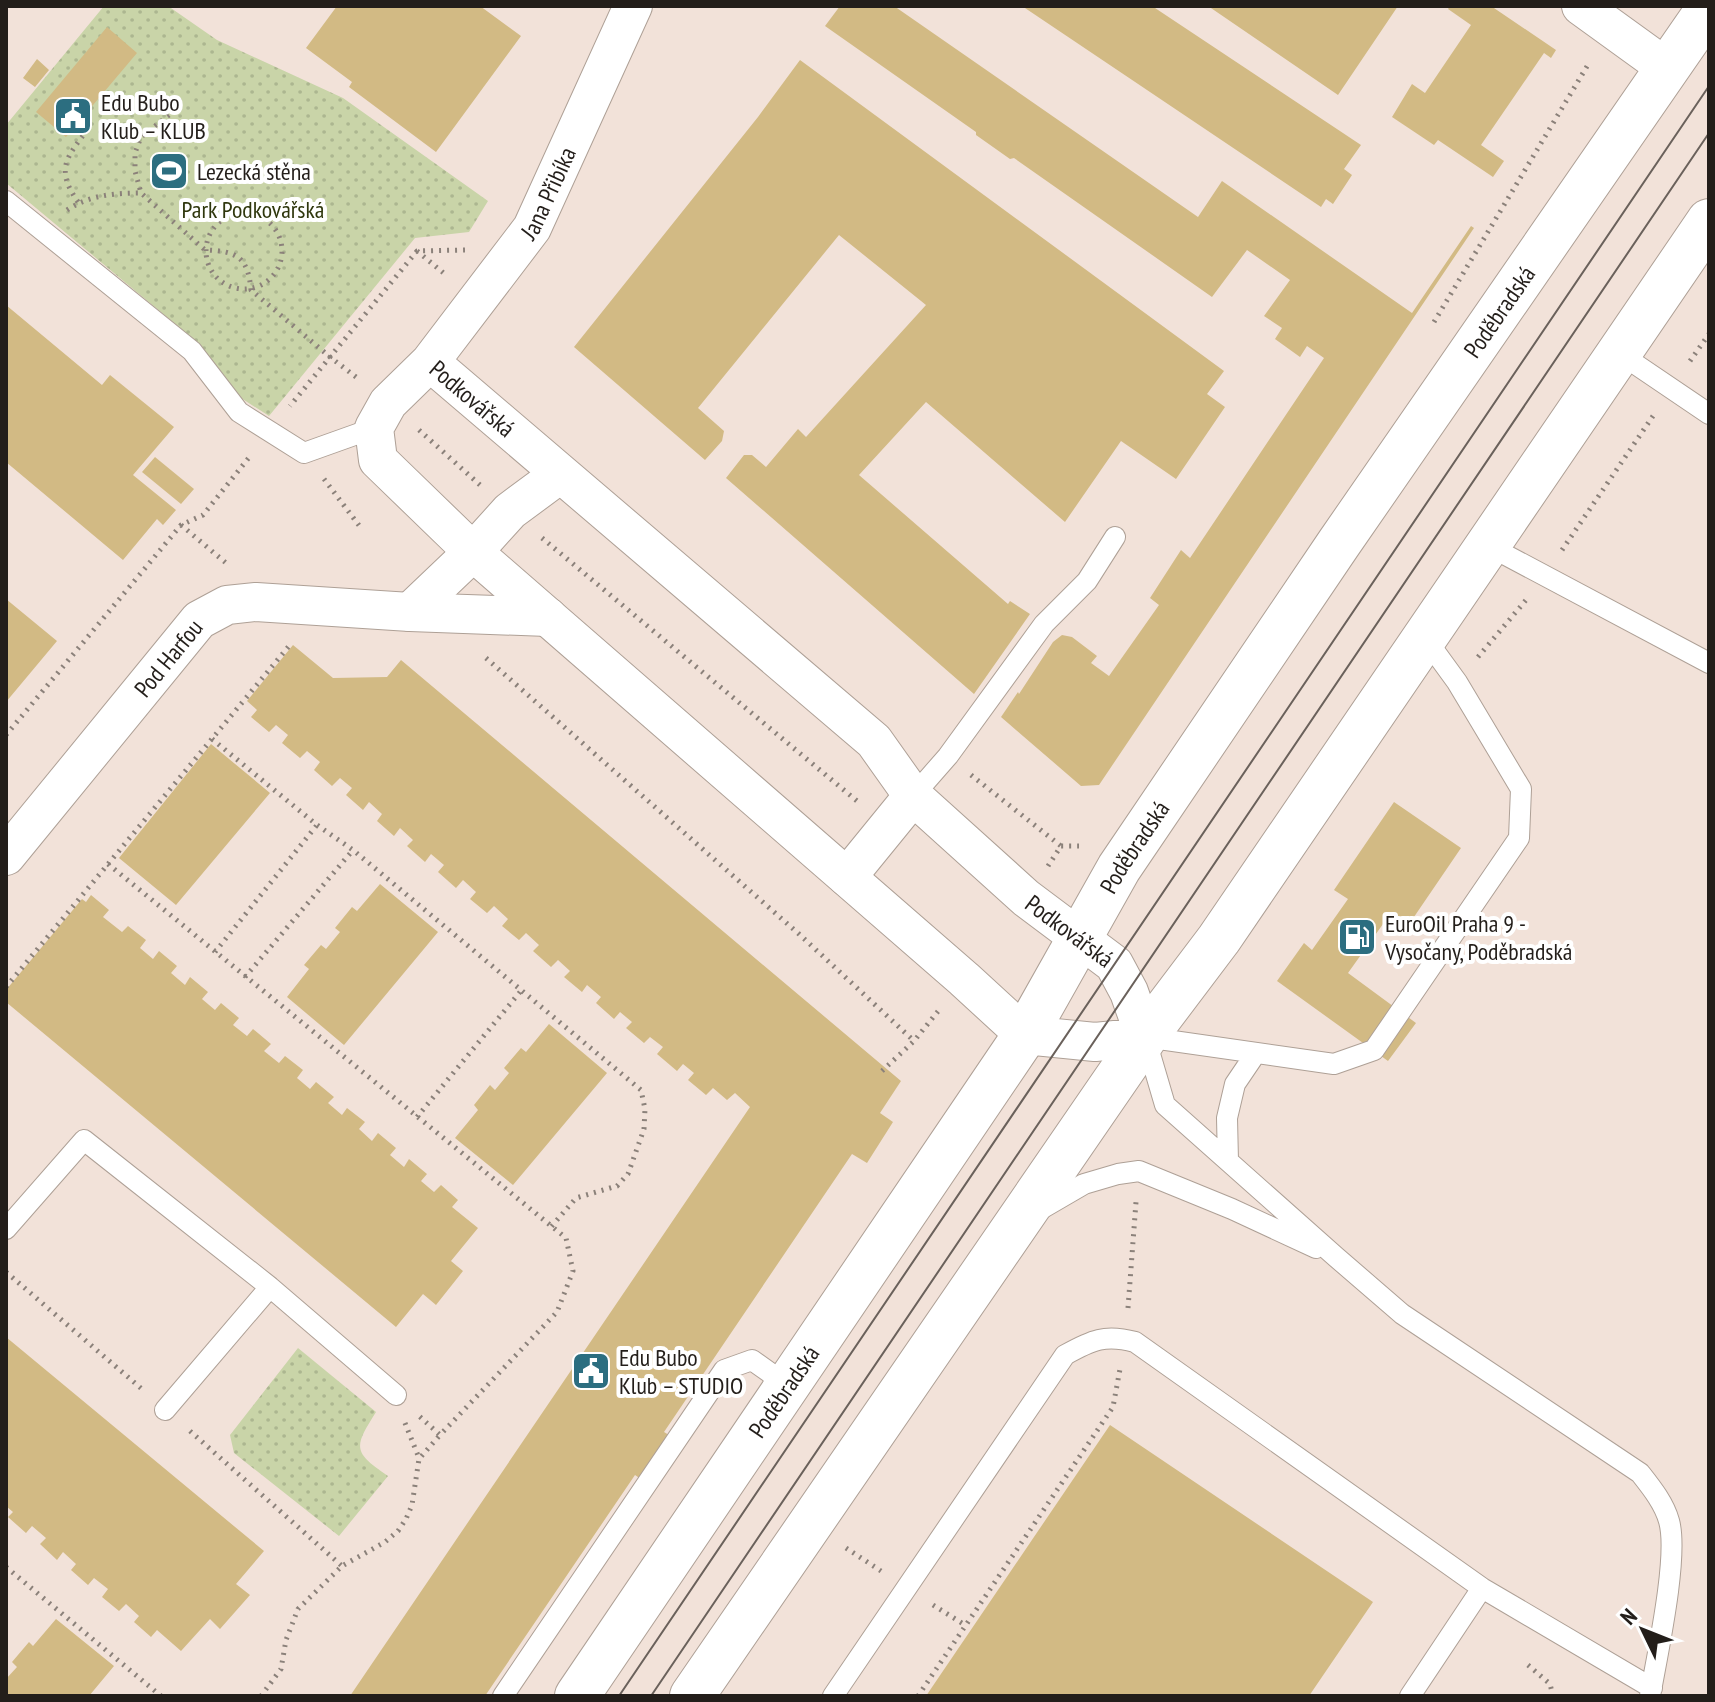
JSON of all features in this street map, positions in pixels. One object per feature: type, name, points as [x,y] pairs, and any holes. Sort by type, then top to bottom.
[{"type":"main road","name":"Poděbradská","points":[[577,1696],[1025,1035],[1119,868],[1339,543],[1709,8]]},
{"type":"main road","points":[[692,1696],[1145,1037],[1219,939],[1709,221]]},
{"type":"street","name":"Jana Přibíka","points":[[430,362],[532,228],[633,6]]},
{"type":"street","points":[[1581,6],[1668,69]]},
{"type":"street","name":"Podkovářská","points":[[374,428],[388,403],[430,362],[874,741],[913,796],[1026,898],[1114,964],[1129,992],[1145,1037]]},
{"type":"street","points":[[374,428],[378,460],[473,552],[1025,1035],[1095,1042],[1145,1037]]},
{"type":"street","points":[[410,612],[473,552],[510,511],[560,474]]},
{"type":"street","name":"Pod Harfou","points":[[6,856],[199,620],[227,605],[256,602],[548,617]]},
{"type":"street","points":[[847,877],[913,796]]},
{"type":"lane","points":[[6,201],[192,351],[239,412],[304,453],[374,428]]},
{"type":"lane","points":[[1619,353],[1709,414]]},
{"type":"lane","points":[[913,796],[980,715],[1044,624],[1087,581],[1115,537]]},
{"type":"lane","points":[[1487,545],[1709,662]]},
{"type":"lane","points":[[833,1696],[1065,1355],[1089,1341],[1113,1336],[1135,1342],[1482,1588],[1651,1692],[1673,1549],[1669,1521],[1658,1496],[1640,1473],[1402,1314],[1165,1105],[1145,1037],[1334,1064],[1374,1050],[1519,838],[1521,789],[1457,682],[1425,638]]},
{"type":"lane","points":[[1228,1161],[1227,1118],[1235,1084],[1256,1053]]},
{"type":"lane","points":[[6,1229],[84,1140],[270,1287],[396,1395]]},
{"type":"lane","points":[[1016,1224],[1084,1184],[1139,1171],[1336,1257]]},
{"type":"lane","points":[[165,1410],[270,1287]]},
{"type":"lane","points":[[503,1696],[724,1370],[752,1360],[787,1385]]},
{"type":"lane","points":[[1410,1696],[1482,1588]]},
{"type":"path","points":[[169,115],[141,137],[135,153],[135,171],[141,193],[205,250],[225,251],[242,259],[251,290]]},
{"type":"path","points":[[78,202],[68,188],[64,171],[67,156],[88,129]]},
{"type":"path","points":[[39,228],[78,202],[112,193],[141,193]]},
{"type":"path","points":[[6,735],[181,525],[203,515],[330,357],[251,290],[231,287],[217,279],[208,266],[205,250],[209,234],[219,221],[233,214],[249,212],[264,218],[276,229],[282,244],[282,260],[274,275],[251,290]]},
{"type":"path","points":[[1457,682],[1545,576],[1709,334]]},
{"type":"path","points":[[304,453],[361,528]]},
{"type":"path","points":[[6,987],[298,635]]},
{"type":"path","points":[[477,650],[799,934],[914,1041]]},
{"type":"path","points":[[212,739],[317,825],[353,850],[641,1090],[645,1109],[644,1129],[628,1174],[617,1186],[576,1198],[551,1227]]},
{"type":"path","points":[[215,952],[317,825]]},
{"type":"path","points":[[245,977],[353,850]]},
{"type":"path","points":[[108,864],[566,1238],[573,1271],[557,1312],[419,1459],[412,1505],[398,1531],[385,1542],[342,1566],[298,1609],[286,1640],[281,1669],[261,1696]]},
{"type":"path","points":[[416,1118],[520,992]]},
{"type":"path","points":[[882,1071],[914,1041],[943,1005]]},
{"type":"path","points":[[918,1696],[1113,1407],[1126,1340],[1136,1202]]},
{"type":"path","points":[[396,1395],[440,1435]]},
{"type":"path","points":[[6,1567],[161,1696]]},
{"type":"path","points":[[1528,1665],[1550,1684],[1553,1696]]},
{"type":"green space","name":"Park Podkovářská","points":[[104,6],[168,6],[217,40],[343,98],[488,201],[469,232],[415,238],[269,416],[241,398],[199,344],[6,183],[6,125]]},
{"type":"green space","points":[[298,1348],[376,1412],[364,1433],[360,1448],[368,1461],[388,1476],[339,1536],[234,1453],[230,1435]]},
{"type":"building","points":[[337,6],[480,6],[521,36],[436,152],[349,87],[352,82],[306,48]]},
{"type":"building","points":[[840,6],[894,6],[1198,217],[1222,181],[1412,313],[1471,226],[1474,228],[1099,785],[1081,786],[1001,717],[1053,642],[1062,635],[1072,637],[1097,656],[1091,663],[1109,676],[1159,605],[1150,598],[1181,550],[1190,558],[1324,358],[1307,346],[1300,357],[1275,339],[1282,328],[1264,316],[1290,280],[1247,250],[1212,297],[1014,158],[1010,159],[825,26]]},
{"type":"building","points":[[1022,6],[1152,6],[1361,145],[1344,169],[1352,175],[1333,204],[1326,199],[1321,207]]},
{"type":"building","points":[[1208,6],[1398,6],[1338,95]]},
{"type":"building","points":[[1450,6],[1491,6],[1556,50],[1551,58],[1544,53],[1481,145],[1504,161],[1493,177],[1438,140],[1434,145],[1392,117],[1412,84],[1425,93],[1471,25],[1448,9]]},
{"type":"building","points":[[107,27],[137,53],[66,137],[36,112]]},
{"type":"building","points":[[37,59],[49,70],[35,87],[23,78]]},
{"type":"building","points":[[800,60],[1224,371],[1207,394],[1225,407],[1176,479],[1121,441],[1065,522],[926,402],[859,475],[1008,604],[1010,601],[1030,614],[974,694],[726,478],[744,455],[752,455],[766,467],[798,429],[806,437],[926,305],[839,235],[698,408],[724,431],[722,441],[705,460],[574,347]]},
{"type":"building","points":[[6,305],[102,385],[110,375],[174,427],[133,475],[176,510],[163,525],[157,519],[123,560],[6,462]]},
{"type":"building","points":[[155,457],[194,489],[181,504],[142,472]]},
{"type":"building","points":[[6,599],[57,641],[6,702]]},
{"type":"building","points":[[293,645],[333,678],[387,677],[401,660],[901,1081],[880,1113],[893,1122],[867,1163],[852,1154],[664,1432],[682,1443],[651,1486],[635,1475],[485,1696],[350,1696],[750,1107],[735,1093],[727,1100],[713,1088],[706,1095],[688,1080],[694,1073],[683,1064],[677,1071],[657,1054],[663,1047],[650,1037],[644,1043],[626,1028],[632,1022],[620,1012],[614,1019],[596,1003],[601,997],[587,985],[582,992],[564,977],[570,971],[558,960],[551,967],[533,951],[539,945],[526,933],[519,940],[502,926],[508,919],[494,906],[487,913],[470,899],[476,892],[463,880],[456,888],[438,872],[444,865],[431,854],[425,862],[407,846],[413,840],[400,828],[394,836],[377,821],[382,814],[369,802],[363,810],[346,795],[352,788],[340,778],[332,786],[314,770],[320,762],[307,751],[300,758],[282,743],[288,735],[276,725],[269,732],[251,717],[257,710],[247,701]]},
{"type":"building","points":[[211,744],[270,793],[176,905],[119,858]]},
{"type":"building","points":[[1394,802],[1461,848],[1401,936],[1383,924],[1348,973],[1416,1023],[1388,1061],[1277,981],[1304,943],[1312,950],[1348,899],[1334,890]]},
{"type":"building","points":[[380,884],[438,932],[344,1045],[287,997],[309,969],[304,965],[321,945],[326,949],[340,932],[335,928],[352,907],[357,911]]},
{"type":"building","points":[[91,895],[109,910],[103,917],[122,932],[128,926],[146,940],[140,948],[153,959],[159,951],[177,966],[171,973],[185,985],[190,977],[208,992],[202,999],[215,1010],[221,1003],[239,1018],[233,1025],[247,1036],[253,1029],[271,1044],[264,1051],[279,1063],[285,1056],[303,1070],[297,1078],[310,1089],[316,1082],[334,1097],[328,1103],[342,1115],[347,1108],[365,1122],[359,1129],[372,1141],[378,1133],[396,1148],[390,1155],[404,1167],[409,1159],[427,1174],[421,1181],[434,1192],[441,1185],[458,1200],[452,1207],[478,1228],[451,1261],[463,1271],[436,1305],[423,1294],[396,1327],[6,1002],[6,990],[82,899],[86,902]]},
{"type":"building","points":[[549,1024],[607,1073],[513,1185],[455,1138],[478,1110],[474,1105],[490,1085],[495,1090],[509,1073],[504,1068],[521,1048],[526,1052]]},
{"type":"building","points":[[6,1337],[264,1551],[236,1584],[250,1595],[220,1629],[210,1619],[181,1651],[157,1630],[151,1637],[134,1622],[139,1616],[126,1604],[119,1611],[102,1597],[108,1589],[94,1578],[88,1585],[71,1570],[76,1564],[63,1552],[57,1560],[40,1544],[46,1538],[32,1526],[26,1533],[8,1517],[13,1512],[6,1506]]},
{"type":"building","points":[[1110,1425],[1373,1602],[1309,1696],[926,1696]]},
{"type":"building","points":[[56,1619],[114,1666],[89,1696],[6,1696],[6,1679],[17,1667],[12,1662],[29,1642],[33,1646]]},
{"type":"tram line","points":[[619,1696],[1709,86]]},
{"type":"tram line","points":[[651,1696],[1709,133]]},
{"type":"place","name":"Edu Bubo Klub – KLUB","points":[[73,116]]},
{"type":"place","name":"Lezecká stěna","points":[[169,171]]},
{"type":"place","name":"EuroOil Praha 9 - Vysočany, Poděbradská","points":[[1357,937]]},
{"type":"place","name":"Edu Bubo Klub – STUDIO","points":[[591,1371]]}]
